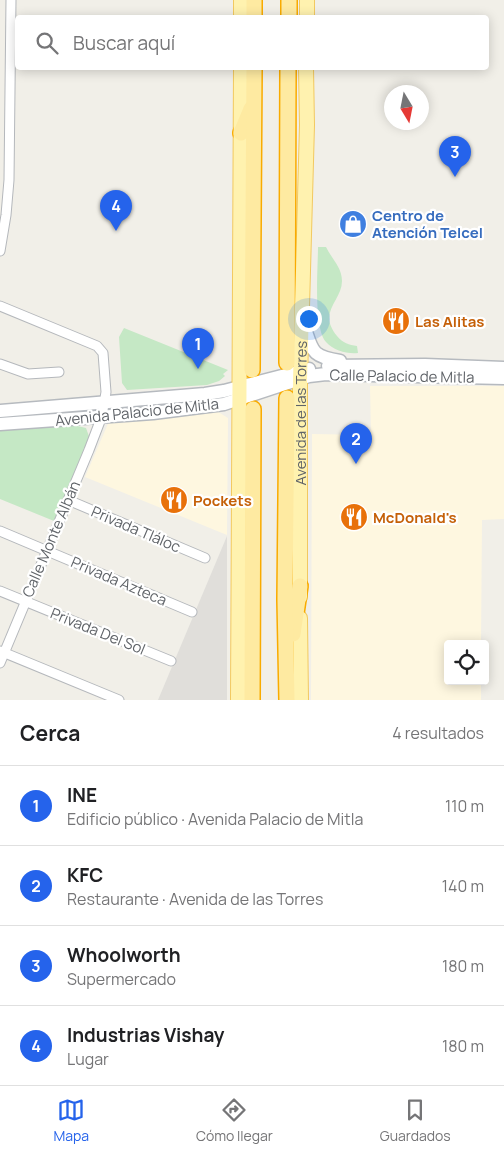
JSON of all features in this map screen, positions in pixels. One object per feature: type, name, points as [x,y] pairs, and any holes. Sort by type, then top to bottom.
[{"type":"highway","points":[[254,0],[254,15]]},
{"type":"highway","points":[[289,0],[289,15]]},
{"type":"highway","points":[[252,370],[254,70]]},
{"type":"highway","name":"Avenida de las Torres","points":[[287,363],[288,70]]},
{"type":"highway","points":[[241,133],[254,103]]},
{"type":"highway","name":"Avenida de las Torres","points":[[287,398],[285,600],[287,700]]},
{"type":"highway","points":[[252,409],[245,645],[252,700]]},
{"type":"highway","points":[[287,675],[300,586]]},
{"type":"main road","points":[[241,0],[241,15]]},
{"type":"main road","points":[[307,0],[307,15]]},
{"type":"main road","points":[[238,700],[245,645],[239,392],[241,70]]},
{"type":"main road","name":"Avenida de las Torres","points":[[301,700],[301,318],[307,125],[306,70]]},
{"type":"main road","points":[[301,318],[313,351],[319,356],[326,359],[362,364]]},
{"type":"main road","name":"Calle Palacio de Mitla","points":[[301,375],[321,366],[362,364],[504,368]]},
{"type":"main road","name":"Avenida Palacio de Mitla","points":[[0,411],[239,392],[301,375]]},
{"type":"main road","name":"Calle Palacio de Mitla","points":[[301,375],[504,378]]},
{"type":"main road","name":"Avenida Palacio de Mitla","points":[[0,424],[178,410],[224,404],[239,392]]},
{"type":"street","points":[[0,251],[9,180],[11,0]]},
{"type":"street","points":[[0,306],[91,343],[101,349],[105,369],[106,392],[102,416]]},
{"type":"street","points":[[0,364],[28,374],[59,372]]},
{"type":"street","name":"Calle Monte Albán","points":[[0,663],[2,652],[102,416]]},
{"type":"street","name":"Privada Tláloc","points":[[68,500],[204,558]]},
{"type":"street","name":"Privada Azteca","points":[[0,531],[192,612]]},
{"type":"street","name":"Privada Del Sol","points":[[0,591],[171,661]]},
{"type":"street","points":[[2,652],[120,700]]},
{"type":"shaded area","points":[[370,386],[504,386],[504,519],[482,520],[481,640],[444,640],[444,685],[481,685],[481,700],[311,700],[312,434],[371,435]]},
{"type":"shaded area","points":[[215,410],[228,418],[227,535],[85,477],[110,419]]},
{"type":"shaded area","points":[[227,536],[227,700],[158,700]]},
{"type":"green space","points":[[318,247],[326,247],[342,276],[341,288],[330,313],[331,328],[342,340],[357,346],[358,353],[337,350],[326,342],[322,335],[318,311]]},
{"type":"green space","points":[[124,328],[228,370],[219,381],[207,385],[127,390],[122,383],[119,337]]},
{"type":"green space","points":[[73,425],[86,428],[90,439],[54,521],[0,499],[0,430]]},
{"type":"place","name":"Whoolworth","points":[[455,177]]},
{"type":"place","name":"Centro de Atención Telcel","points":[[353,224]]},
{"type":"place","name":"Industrias Vishay","points":[[116,231]]},
{"type":"place","name":"Las Alitas","points":[[396,321]]},
{"type":"place","name":"INE","points":[[198,369]]},
{"type":"place","name":"KFC","points":[[356,464]]},
{"type":"place","name":"Pockets","points":[[174,500]]},
{"type":"place","name":"McDonald's","points":[[354,517]]}]
